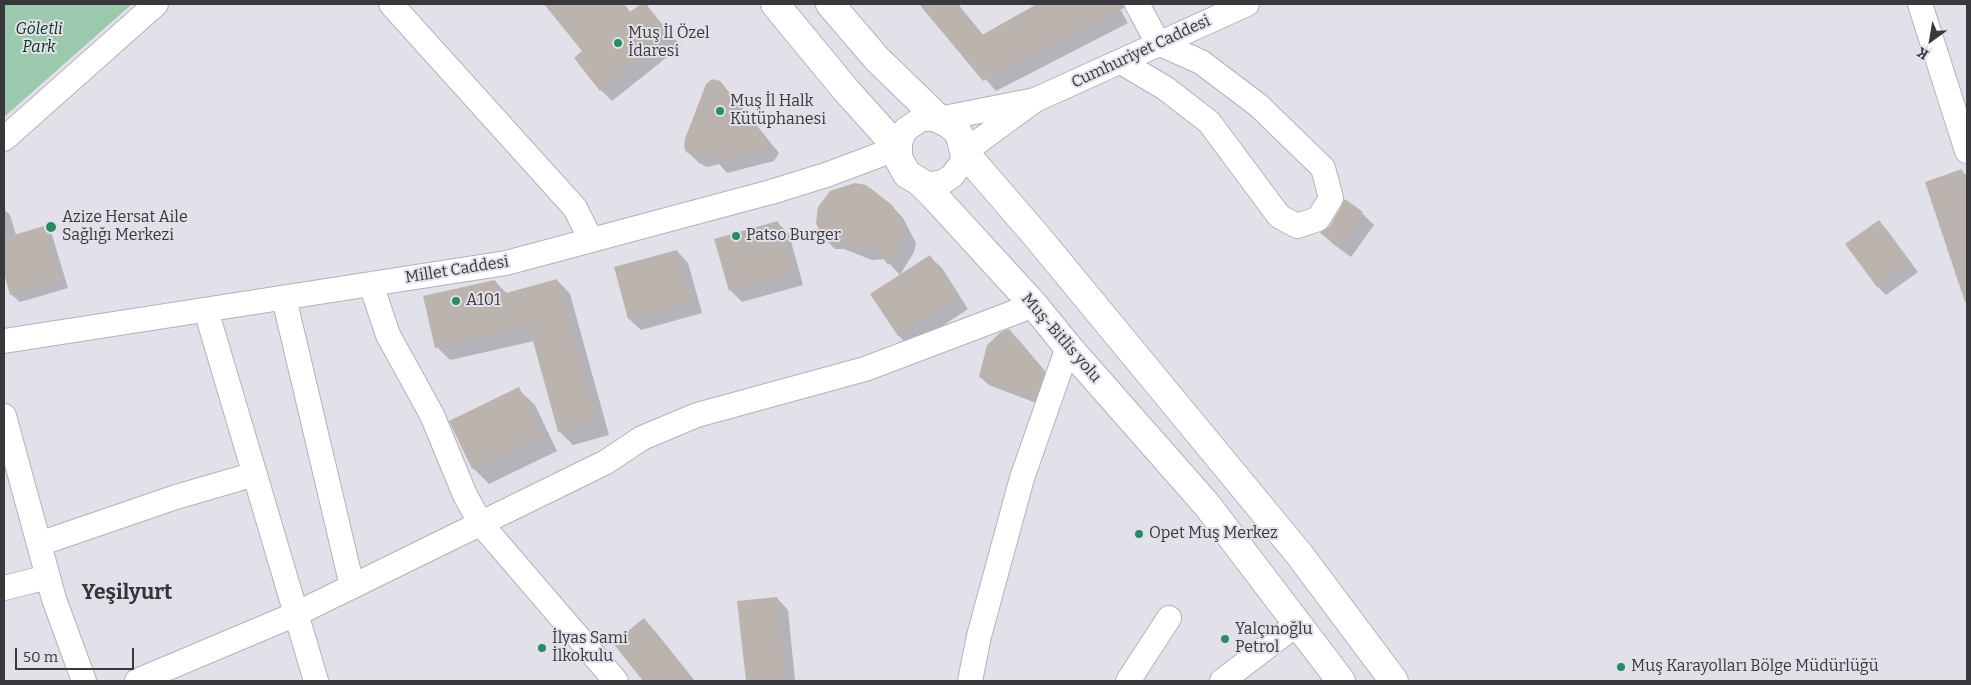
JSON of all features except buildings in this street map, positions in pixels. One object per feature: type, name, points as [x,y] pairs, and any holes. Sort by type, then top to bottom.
[{"type":"highway","name":"Muş-Bitlis yolu","points":[[775,4],[845,89],[898,148],[898,158],[907,174],[920,182],[1034,305],[1068,347],[1207,505],[1341,681]]},
{"type":"highway","points":[[830,4],[877,59],[939,119],[957,131],[964,152],[1034,233],[1299,554],[1394,681]]},
{"type":"street","points":[[4,139],[156,4]]},
{"type":"street","points":[[391,4],[575,208],[591,240]]},
{"type":"street","points":[[1121,62],[1165,88],[1209,122],[1279,216],[1297,226],[1318,219],[1332,198],[1323,168],[1258,105],[1223,78],[1201,62],[1158,44],[1137,4]]},
{"type":"street","points":[[1920,4],[1967,151]]},
{"type":"street","name":"Cumhuriyet Caddesi","points":[[920,182],[931,184],[942,182],[952,176],[962,163],[964,152],[1035,100],[1121,62],[1235,6]]},
{"type":"street","name":"Cumhuriyet Caddesi","points":[[898,148],[905,130],[912,123],[930,118],[939,119],[1035,100]]},
{"type":"street","name":"Millet Caddesi","points":[[4,341],[506,264],[770,192],[826,175],[898,148]]},
{"type":"street","points":[[371,284],[388,335],[432,415],[465,495],[481,524],[616,681]]},
{"type":"street","points":[[284,298],[352,586]]},
{"type":"street","points":[[137,681],[296,614],[606,462],[642,438],[697,415],[865,370],[1034,305]]},
{"type":"street","points":[[206,310],[316,681]]},
{"type":"street","points":[[970,681],[979,636],[1022,478],[1068,347]]},
{"type":"street","points":[[4,416],[48,577],[84,681]]},
{"type":"street","points":[[39,544],[176,498],[255,474]]},
{"type":"street","points":[[4,588],[48,577]]},
{"type":"street","points":[[1128,681],[1169,618]]},
{"type":"street","points":[[1222,681],[1297,624]]},
{"type":"green space","name":"Göletli Park","points":[[4,4],[132,4],[4,117]]},
{"type":"place","name":"Muş İl Özel İdaresi","points":[[618,43]]},
{"type":"place","name":"Muş İl Halk Kütüphanesi","points":[[720,111]]},
{"type":"place","name":"Azize Hersat Aile Sağlığı Merkezi","points":[[51,227]]},
{"type":"place","name":"Patso Burger","points":[[736,236]]},
{"type":"place","name":"A101","points":[[456,301]]},
{"type":"place","name":"Opet Muş Merkez","points":[[1139,534]]},
{"type":"place","name":"Yalçınoğlu Petrol","points":[[1225,639]]},
{"type":"place","name":"İlyas Sami İlkokulu","points":[[542,648]]},
{"type":"place","name":"Muş Karayolları Bölge Müdürlüğü","points":[[1621,667]]},
{"type":"district","name":"Yeşilyurt","points":[[127,593]]}]
